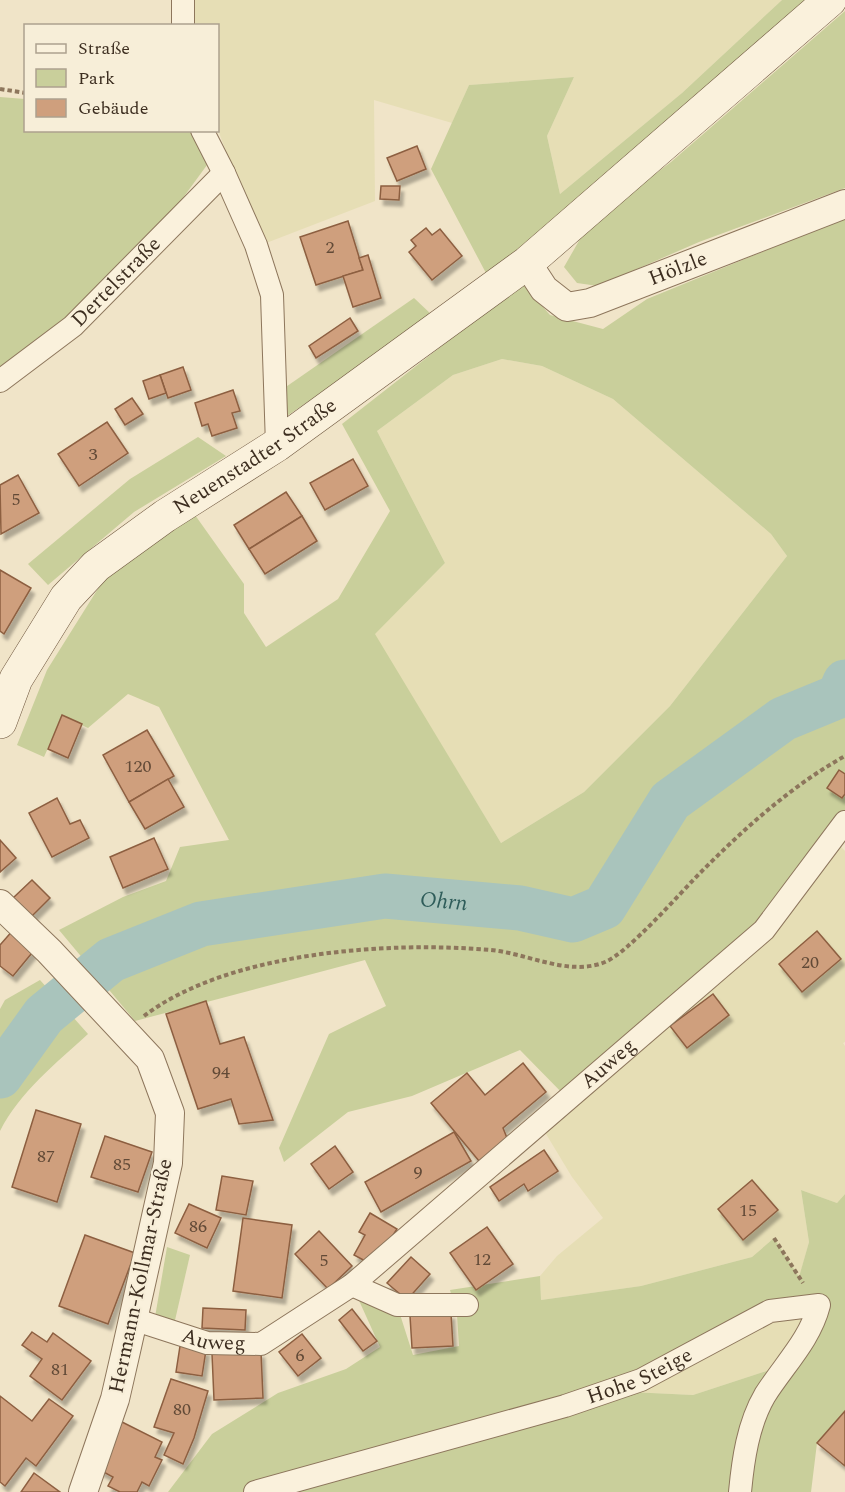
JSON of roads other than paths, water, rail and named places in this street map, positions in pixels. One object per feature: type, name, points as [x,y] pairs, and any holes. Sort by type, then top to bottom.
[{"type":"main road","name":"Neuenstadter Straße","points":[[0,722],[16,679],[59,608],[96,566],[165,516],[277,445],[527,263],[830,0]]},
{"type":"street","points":[[183,0],[183,24]]},
{"type":"street","points":[[202,132],[224,173],[256,245],[272,295],[277,445]]},
{"type":"street","name":"Dertelstraße","points":[[0,381],[73,326],[224,173]]},
{"type":"street","name":"Hölzle","points":[[527,263],[544,289],[567,307],[590,303],[845,204]]},
{"type":"street","name":"Auweg","points":[[133,1319],[207,1343],[261,1344],[352,1286],[764,930],[845,822]]},
{"type":"street","name":"Hermann-Kollmar-Straße","points":[[0,904],[49,951],[150,1059],[170,1113],[168,1163],[115,1399],[83,1492]]},
{"type":"street","points":[[352,1286],[397,1305],[467,1305]]},
{"type":"street","name":"Hohe Steige","points":[[255,1492],[565,1406],[641,1380],[770,1311],[819,1305],[815,1321],[764,1396],[745,1449],[740,1492]]},
{"type":"waterway","name":"Ohrn","points":[[0,1076],[44,1015],[111,960],[201,924],[385,896],[520,908],[573,920],[604,907],[670,801],[783,719],[839,696],[845,682]]}]
